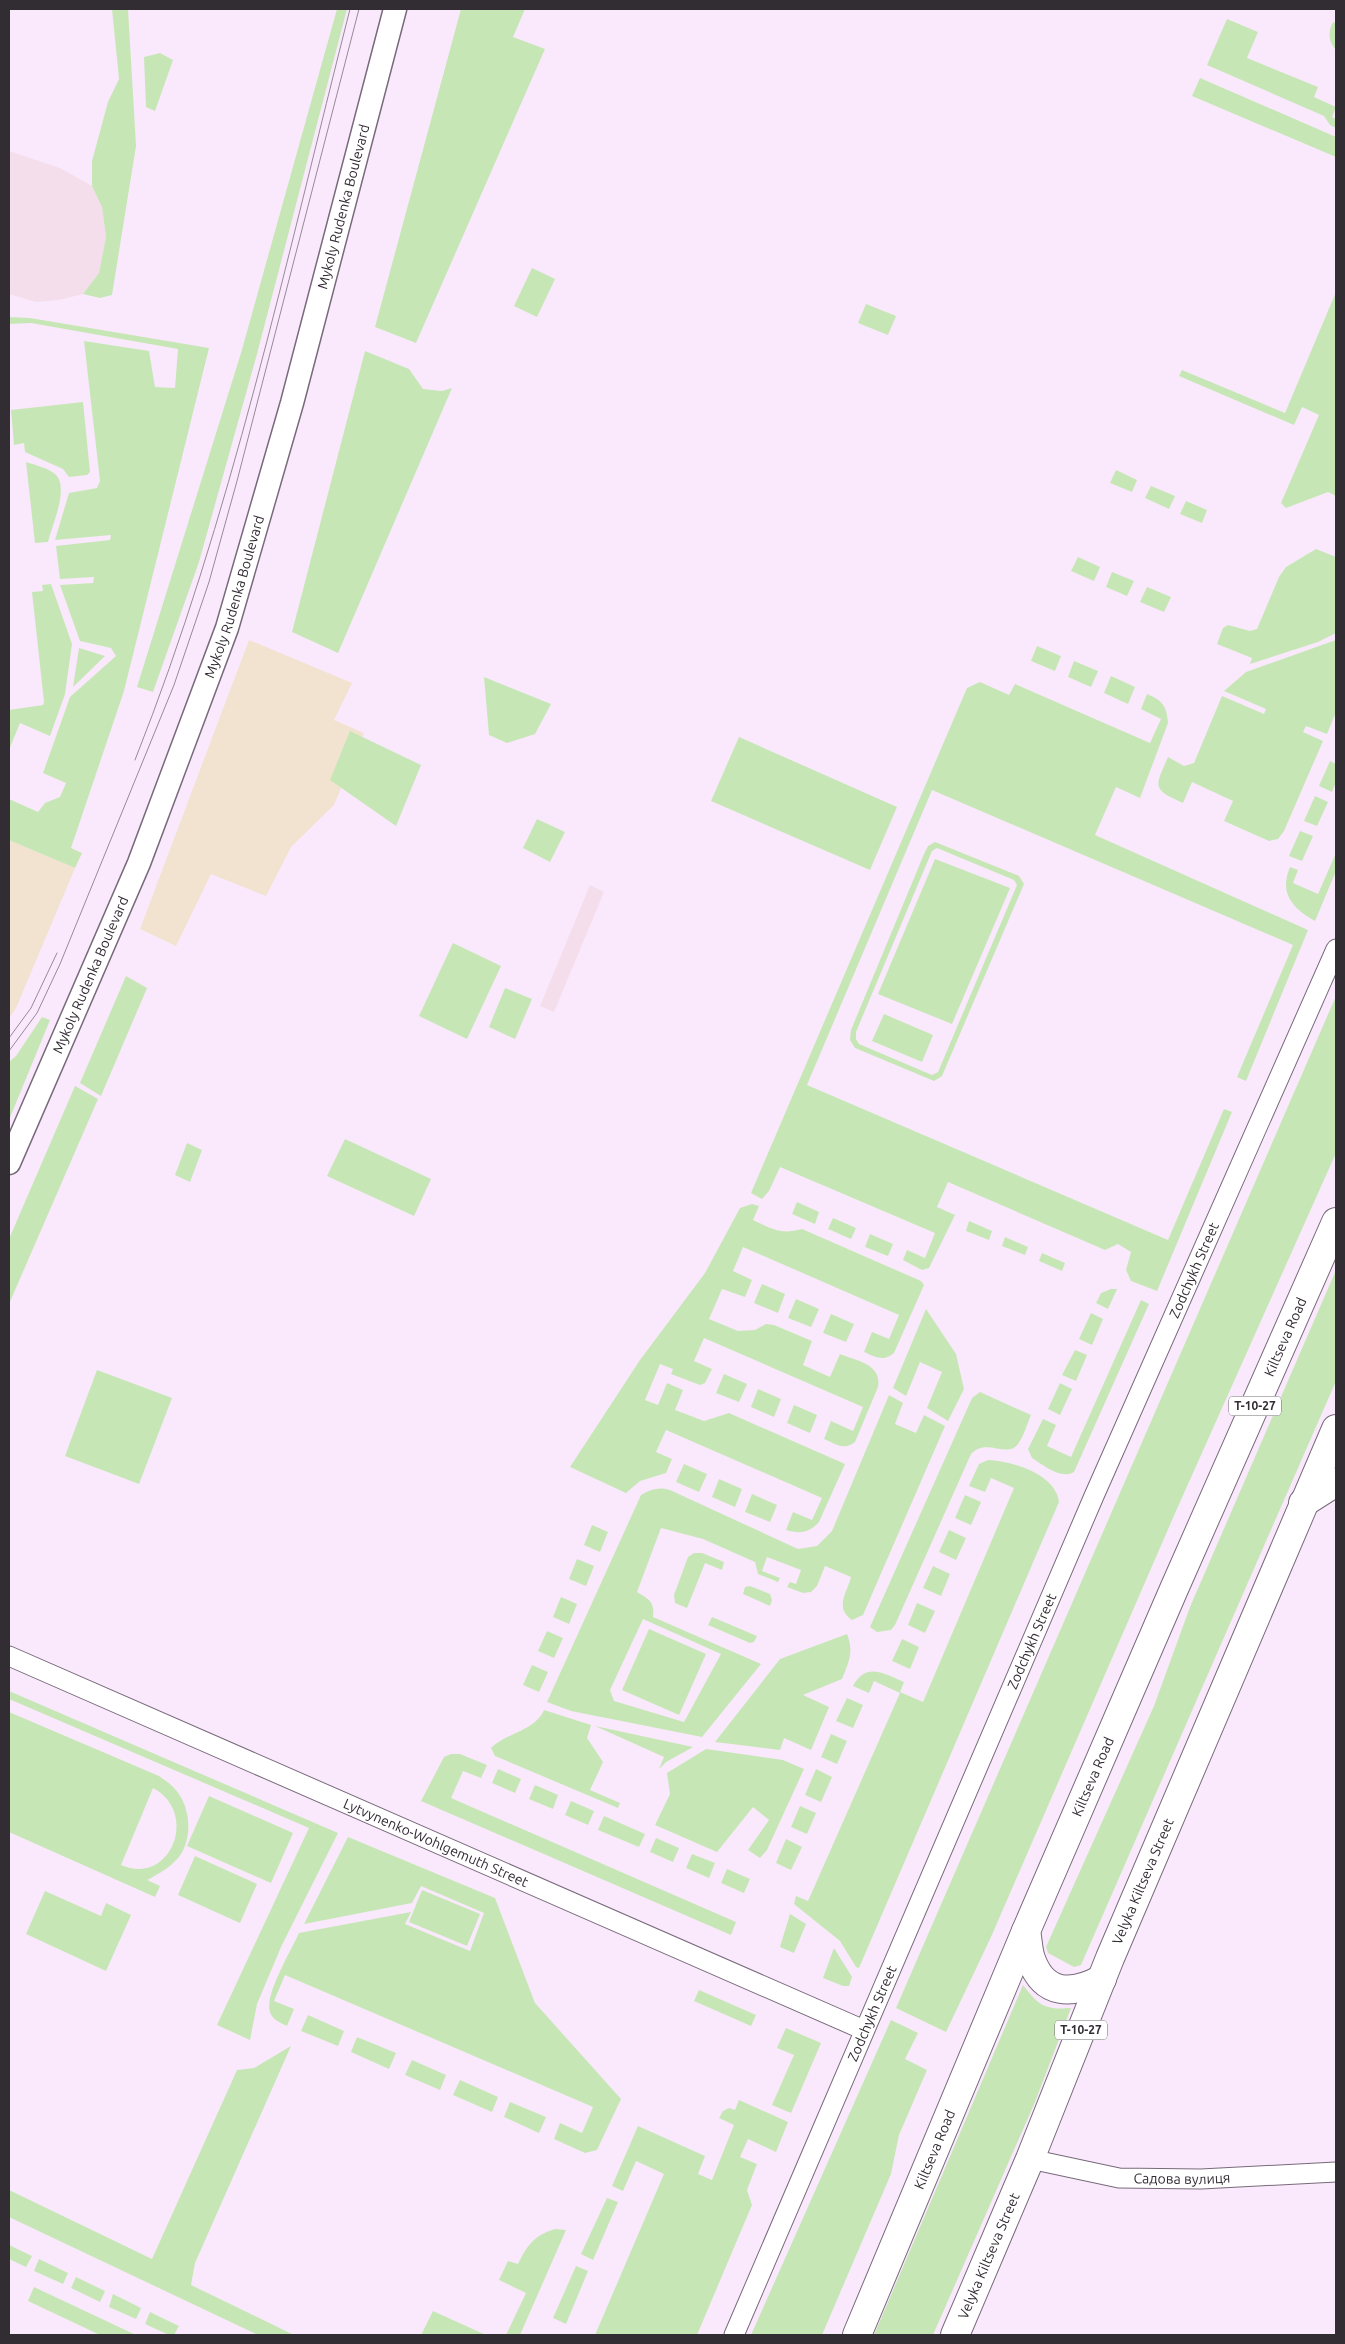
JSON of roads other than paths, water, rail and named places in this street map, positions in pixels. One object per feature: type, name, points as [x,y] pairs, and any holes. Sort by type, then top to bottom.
[{"type":"main road","name":"Kiltseva Road","points":[[858,2335],[1026,1931],[1336,1222]]},
{"type":"main road","name":"Velyka Kiltseva Street","points":[[955,2335],[1030,2160],[1102,1979],[1336,1429]]},
{"type":"main road","points":[[1303,1503],[1336,1482]]},
{"type":"main road","points":[[1026,1931],[1031,1959],[1042,1978],[1057,1989],[1072,1991],[1087,1987],[1102,1979]]},
{"type":"street","name":"Mykoly Rudenka Boulevard","points":[[9,1163],[139,863],[227,628],[292,403],[395,9]]},
{"type":"street","name":"Zodchykh Street","points":[[734,2335],[1090,1505],[1336,949]]},
{"type":"street","name":"Lytvynenko-Wohlgemuth Street","points":[[9,1656],[864,2030]]},
{"type":"street","name":"Садова вулиця","points":[[1030,2160],[1119,2178],[1201,2179],[1336,2172]]},
{"type":"tram line","points":[[135,760],[169,669],[200,576],[255,388],[350,9]]},
{"type":"tram line","points":[[9,1051],[37,1013],[60,964],[174,685],[209,582],[237,481],[359,9]]},
{"type":"tram line","points":[[9,1038],[31,1008],[57,953]]}]
